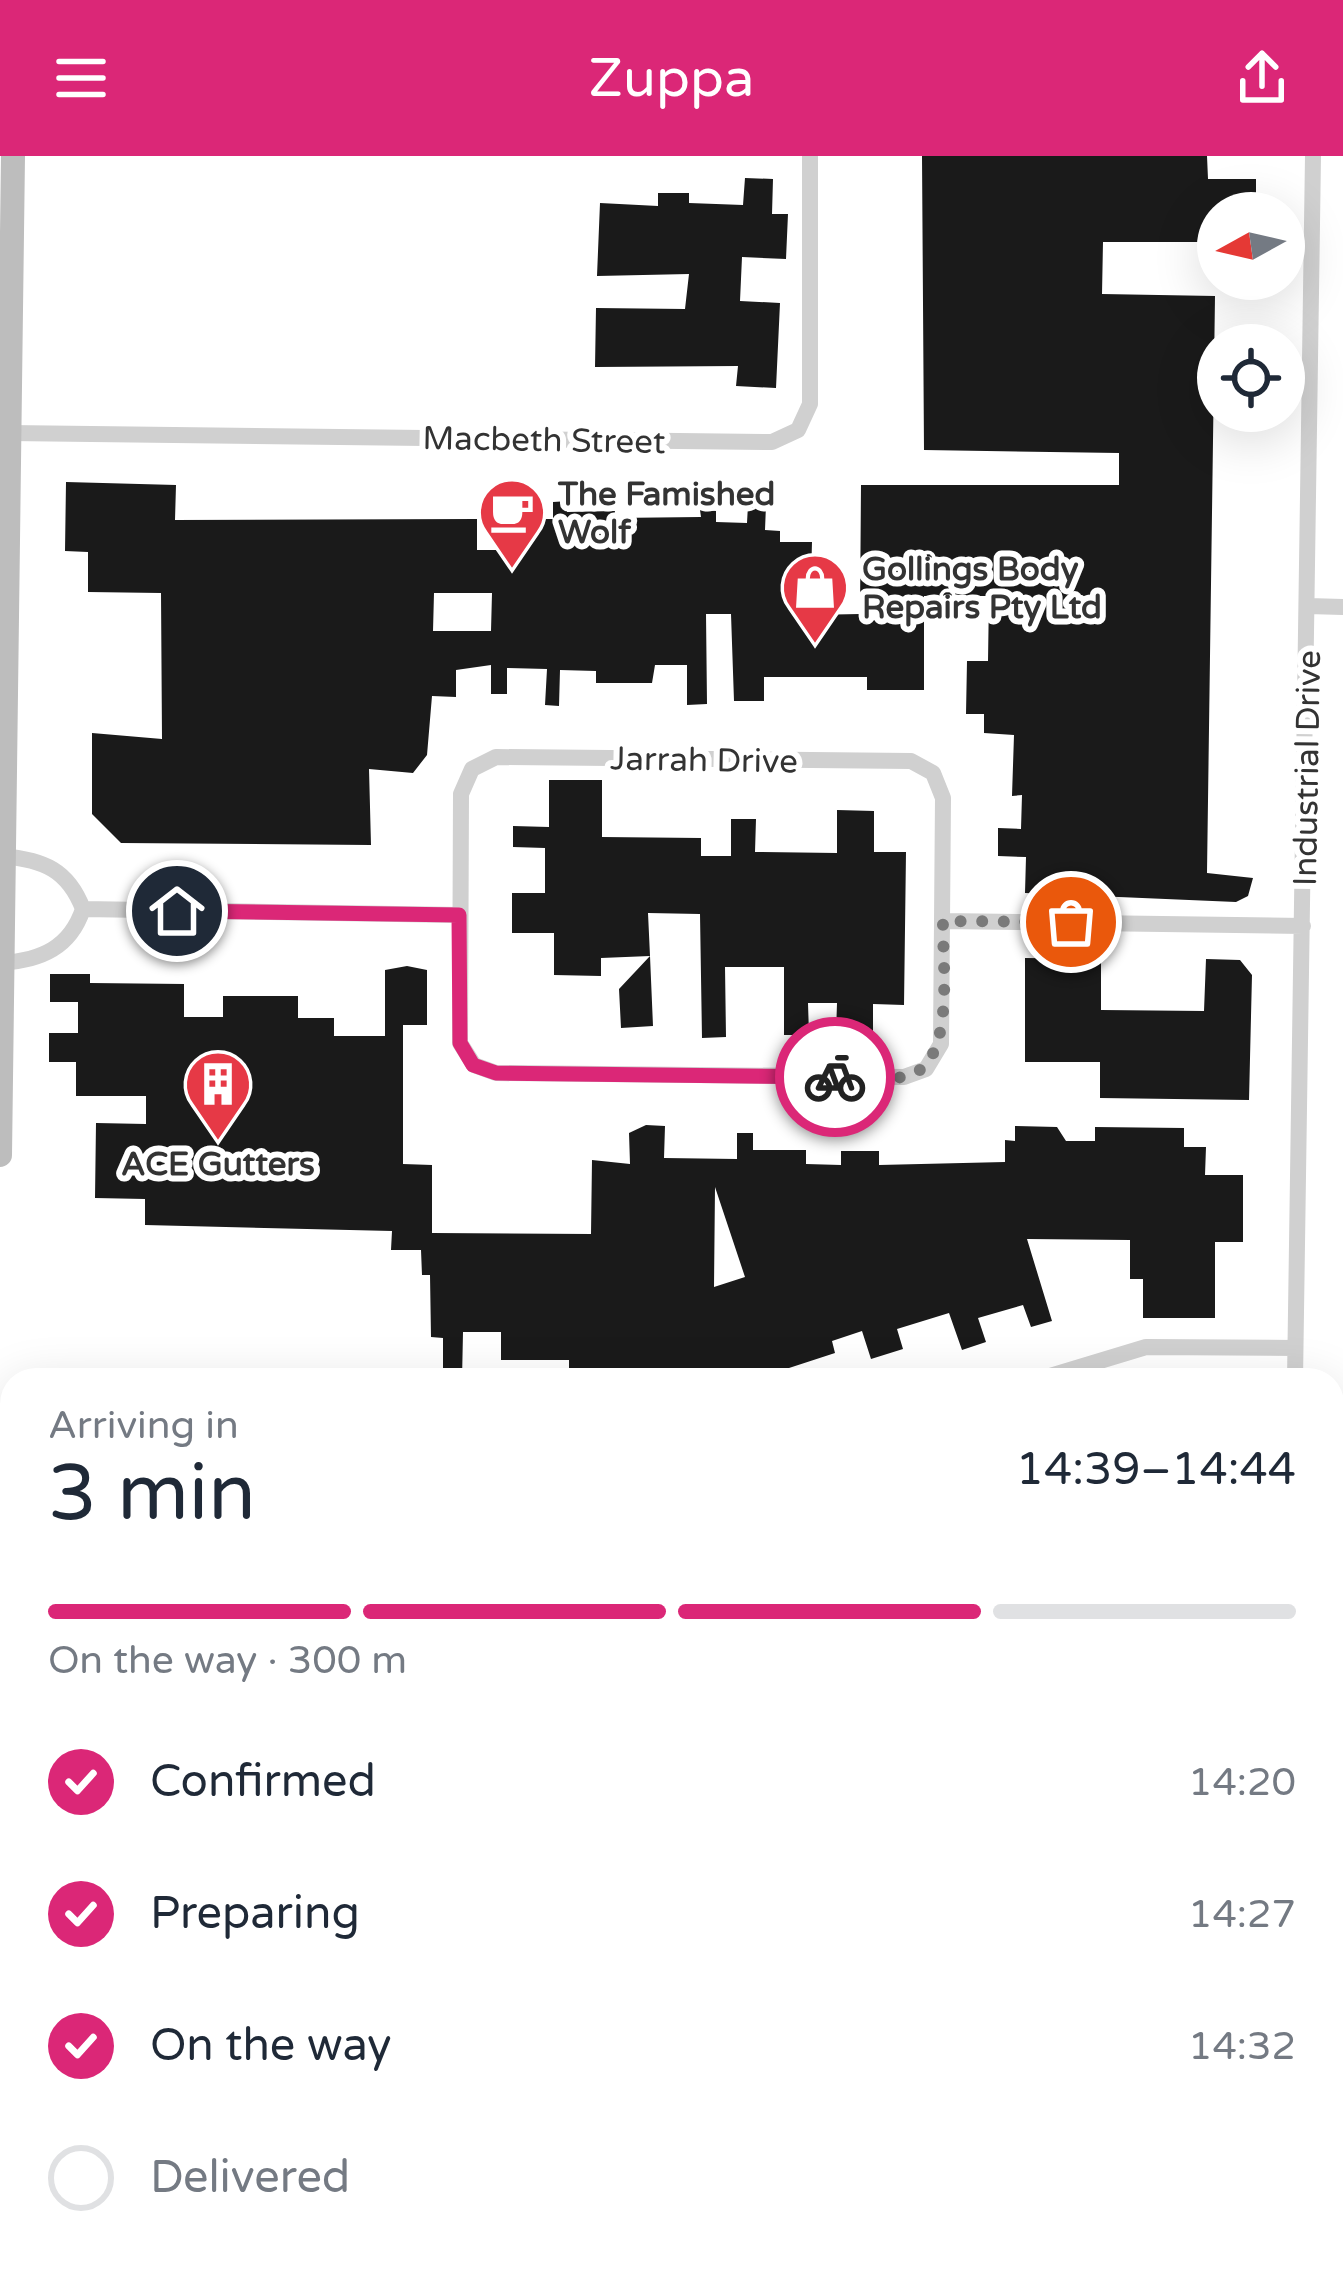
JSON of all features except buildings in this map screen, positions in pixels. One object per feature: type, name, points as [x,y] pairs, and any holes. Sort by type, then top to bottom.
[{"type":"street","points":[[0,1155],[3,598],[13,156]]},
{"type":"street","name":"Macbeth Street","points":[[9,433],[772,442],[798,430],[810,404],[810,156]]},
{"type":"street","name":"Industrial Drive","points":[[1295,1368],[1312,156]]},
{"type":"street","points":[[1308,607],[1343,607]]},
{"type":"street","name":"Jarrah Drive","points":[[496,757],[910,761],[933,772],[943,798],[941,1044],[926,1069],[904,1077],[519,1074],[473,1065],[460,1043],[459,915],[461,794],[472,769],[496,757]]},
{"type":"street","points":[[1,980],[53,951],[77,927],[83,909],[68,878],[38,861],[4,856]]},
{"type":"street","points":[[83,909],[459,915]]},
{"type":"street","points":[[943,921],[1303,926]]},
{"type":"street","points":[[1077,1368],[1146,1347],[1295,1348]]},
{"type":"way so far","points":[[835,1077],[904,1077],[926,1069],[941,1044],[943,921],[1071,922]]},
{"type":"place","name":"The Famished Wolf","points":[[512,571]]},
{"type":"place","name":"Gollings Body Repairs Pty Ltd","points":[[815,646]]},
{"type":"place","name":"ACE Gutters","points":[[218,1143]]},
{"type":"route","points":[[177,911],[459,915],[460,1043],[473,1065],[496,1073],[835,1077]]}]
